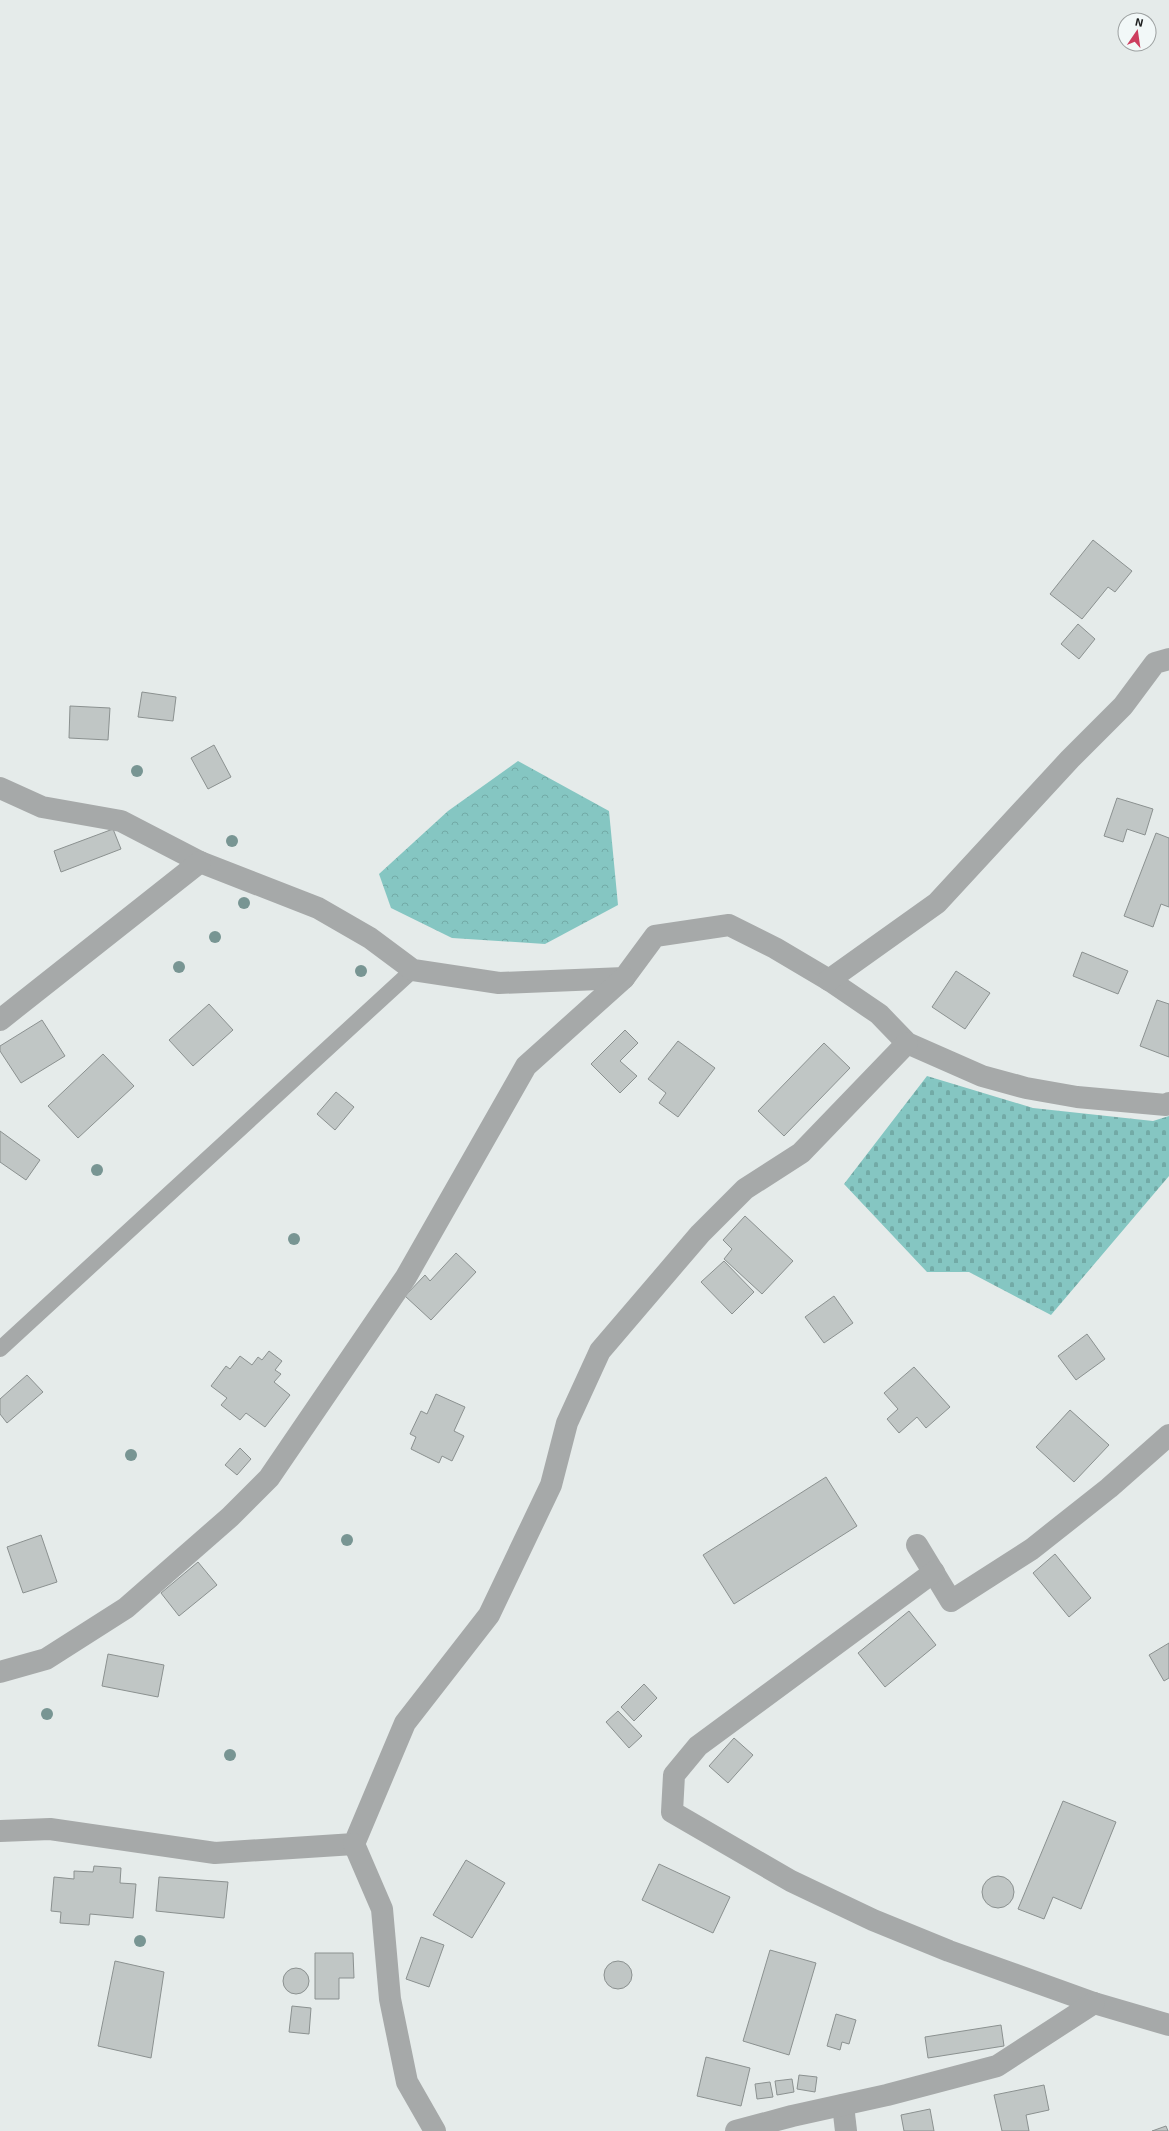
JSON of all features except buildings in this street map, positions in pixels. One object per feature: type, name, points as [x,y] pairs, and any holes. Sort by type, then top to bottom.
[{"type":"street","points":[[829,980],[937,903],[1070,759],[1123,706],[1155,663],[1169,659]]},
{"type":"street","points":[[0,788],[42,807],[121,820],[200,862],[318,908],[370,938],[413,970],[500,983],[624,978]]},
{"type":"street","points":[[0,1020],[200,862]]},
{"type":"street","points":[[0,1672],[46,1659],[126,1608],[230,1517],[268,1478],[406,1277],[526,1066],[624,978],[655,936],[729,926],[775,948],[829,980],[879,1014],[907,1043],[982,1076],[1026,1088],[1122,1102],[1166,1105],[1169,1103]]},
{"type":"street","points":[[435,2131],[407,2082],[390,2000],[382,1909],[354,1844],[405,1724],[489,1616],[551,1485],[567,1424],[600,1351],[700,1234],[745,1189],[801,1153],[907,1043]]},
{"type":"street","points":[[917,1545],[951,1601],[1032,1550],[1109,1488],[1169,1435]]},
{"type":"street","points":[[934,1572],[698,1746],[674,1776],[672,1812],[791,1881],[873,1920],[949,1951],[1094,2003],[1169,2025]]},
{"type":"street","points":[[0,1831],[50,1829],[215,1853],[354,1844]]},
{"type":"street","points":[[736,2131],[997,2066],[1094,2003]]},
{"type":"street","points":[[843,2105],[846,2131]]},
{"type":"lane","points":[[0,1349],[413,970]]},
{"type":"green space","points":[[518,761],[609,811],[618,905],[545,944],[452,938],[391,908],[379,874],[448,811]]},
{"type":"green space","points":[[927,1076],[1033,1108],[1153,1121],[1169,1116],[1169,1176],[1051,1315],[969,1272],[927,1272],[844,1184]]}]
